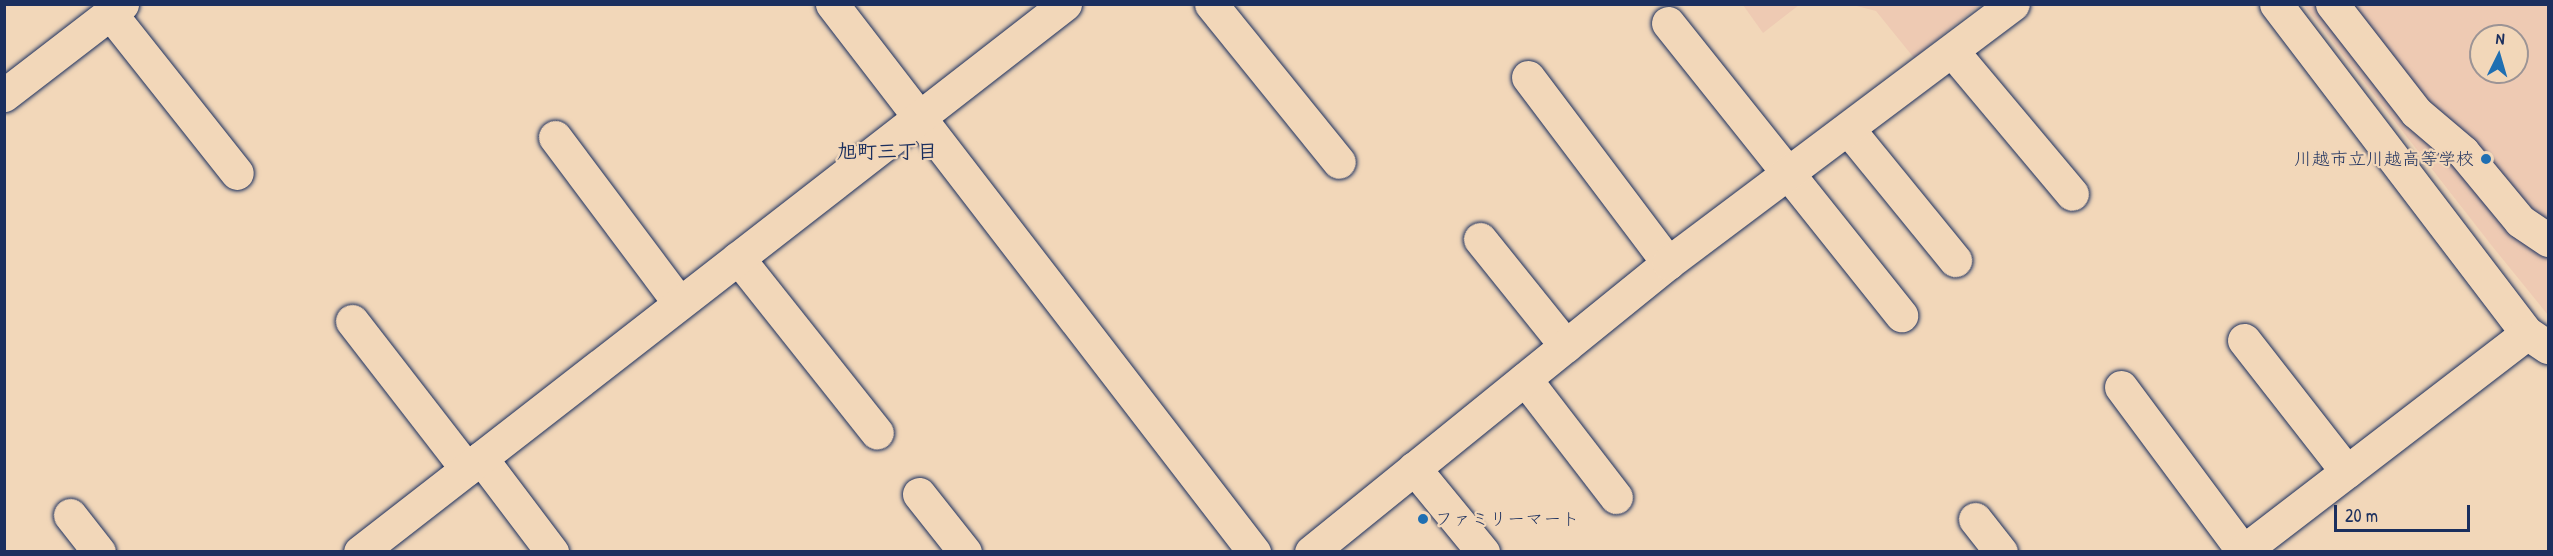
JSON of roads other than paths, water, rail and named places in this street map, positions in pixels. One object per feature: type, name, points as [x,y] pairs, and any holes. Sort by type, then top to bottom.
[{"type":"street","points":[[832,4],[921,116],[1254,552]]},
{"type":"street","points":[[360,552],[1065,4]]},
{"type":"street","points":[[1211,4],[1339,162]]},
{"type":"street","points":[[1311,552],[1668,264],[1953,52],[2013,4]]},
{"type":"street","points":[[2121,387],[2243,551],[2347,472],[2538,340],[2276,4]]},
{"type":"street","points":[[2332,4],[2416,112],[2463,152],[2520,221],[2548,240]]},
{"type":"street","points":[[4,95],[104,11],[237,173]]},
{"type":"street","points":[[1668,24],[1901,315]]},
{"type":"street","points":[[1953,52],[2072,194]]},
{"type":"street","points":[[1528,76],[1668,264]]},
{"type":"street","points":[[1849,130],[1955,261]]},
{"type":"street","points":[[555,137],[680,303]]},
{"type":"street","points":[[1480,239],[1566,346]]},
{"type":"street","points":[[738,258],[878,434]]},
{"type":"street","points":[[352,321],[552,552]]},
{"type":"street","points":[[2244,340],[2347,472]]},
{"type":"street","points":[[1525,379],[1616,496]]},
{"type":"street","points":[[1414,468],[1483,552]]},
{"type":"street","points":[[919,494],[965,552]]},
{"type":"street","points":[[70,515],[99,552]]},
{"type":"street","points":[[1975,519],[2001,552]]},
{"type":"place","name":"川越市立川越高等学校","points":[[2486,159]]},
{"type":"place","name":"ファミリーマート","points":[[1423,519]]},
{"type":"district","name":"旭町三丁目","points":[[887,150]]}]
